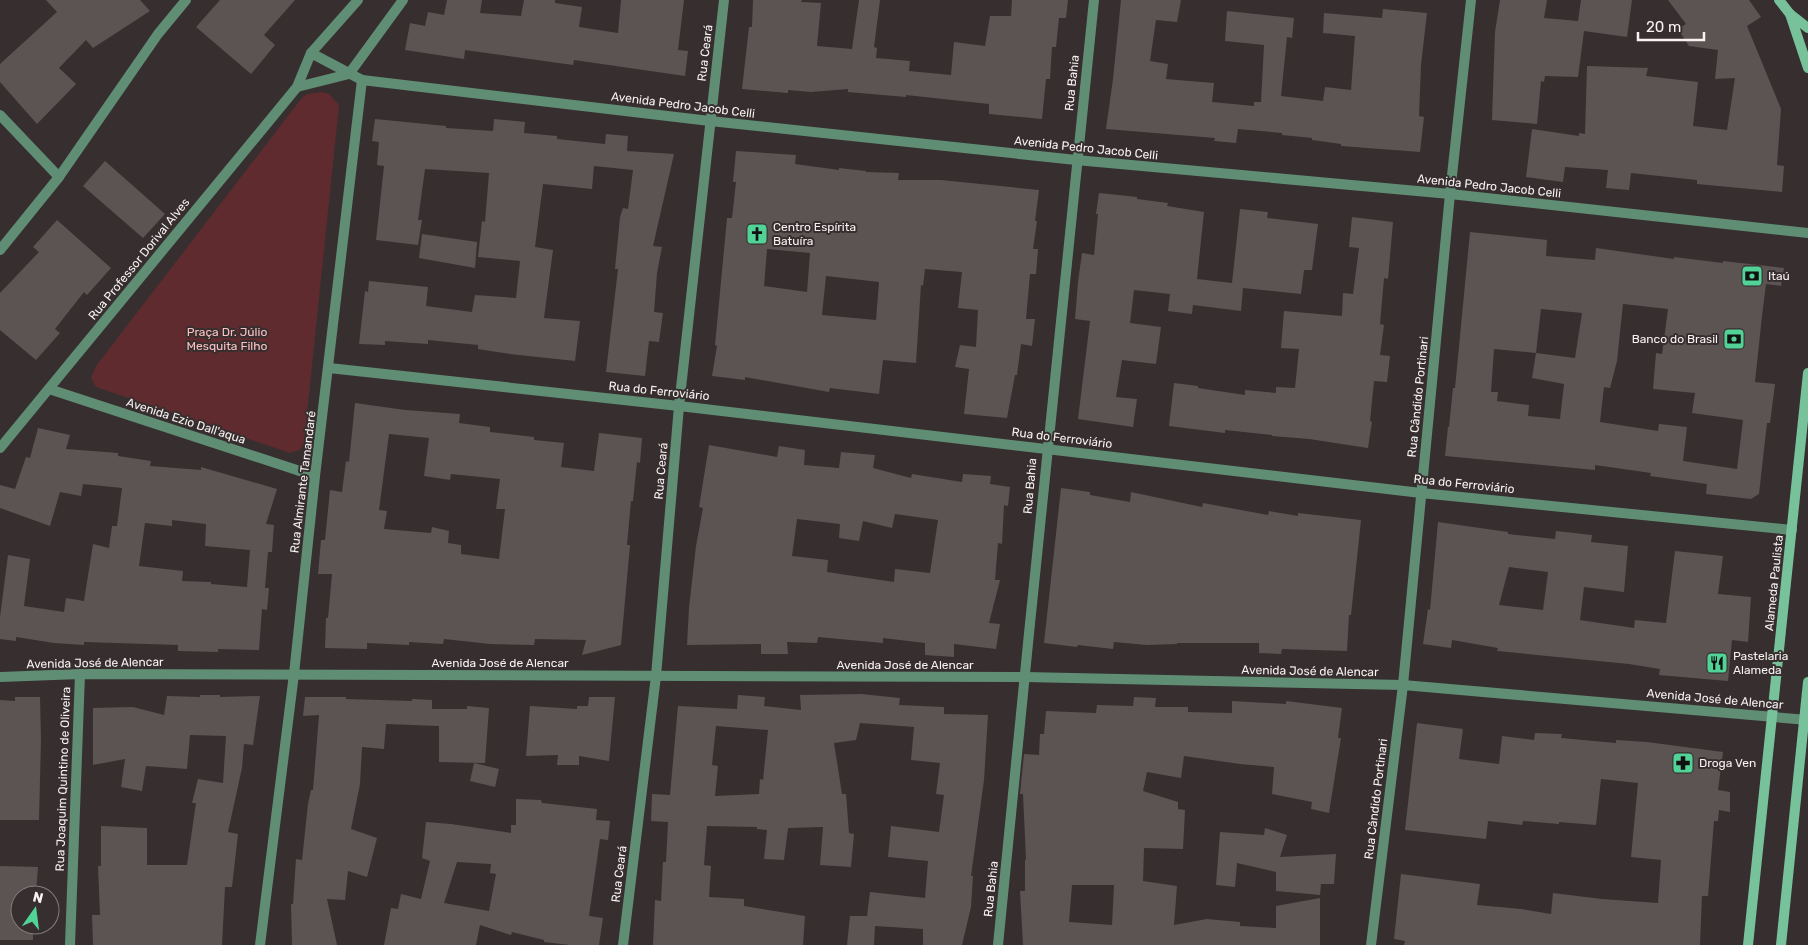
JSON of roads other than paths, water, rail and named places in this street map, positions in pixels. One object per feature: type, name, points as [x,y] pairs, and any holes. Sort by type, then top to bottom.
[{"type":"main road","points":[[1779,0],[1790,14],[1808,28]]},
{"type":"main road","points":[[1790,14],[1808,68]]},
{"type":"main road","name":"Alameda Paulista","points":[[1748,945],[1808,373]]},
{"type":"main road","points":[[1781,945],[1806,719],[1808,682]]},
{"type":"street","points":[[0,250],[59,177],[158,34],[186,0]]},
{"type":"street","name":"Rua Professor Dorival Alves","points":[[0,448],[297,86],[311,53],[358,0]]},
{"type":"street","points":[[297,86],[349,74],[403,0]]},
{"type":"street","name":"Rua Ceará","points":[[624,945],[656,676],[679,406],[724,0]]},
{"type":"street","name":"Rua Bahia","points":[[998,945],[1026,678],[1046,448],[1094,0]]},
{"type":"street","name":"Rua Cândido Portinari","points":[[1371,945],[1403,685],[1450,194],[1472,0]]},
{"type":"street","points":[[311,53],[362,80]]},
{"type":"street","name":"Avenida Pedro Jacob Celli","points":[[362,80],[710,121],[1076,160],[1450,194],[1808,233]]},
{"type":"street","name":"Rua Almirante Tamandaré","points":[[260,945],[294,674],[315,476],[362,80]]},
{"type":"street","points":[[0,115],[59,177]]},
{"type":"street","name":"Rua do Ferroviário","points":[[329,368],[679,406],[1421,492],[1792,530]]},
{"type":"street","name":"Avenida Ezio Dall'aqua","points":[[49,389],[315,476]]},
{"type":"street","name":"Avenida José de Alencar","points":[[0,677],[80,674],[294,674],[1026,678],[1403,685],[1806,719]]},
{"type":"street","name":"Rua Joaquim Quintino de Oliveira","points":[[70,945],[80,674]]},
{"type":"place","name":"Centro Espírita Batuíra","points":[[757,234]]},
{"type":"place","name":"Itaú","points":[[1752,276]]},
{"type":"place","name":"Banco do Brasil","points":[[1734,339]]},
{"type":"place","name":"Pastelaria Alameda","points":[[1717,663]]},
{"type":"place","name":"Droga Ven","points":[[1683,763]]},
{"type":"park label","name":"Praça Dr. Júlio Mesquita Filho","points":[[227,339]]}]
